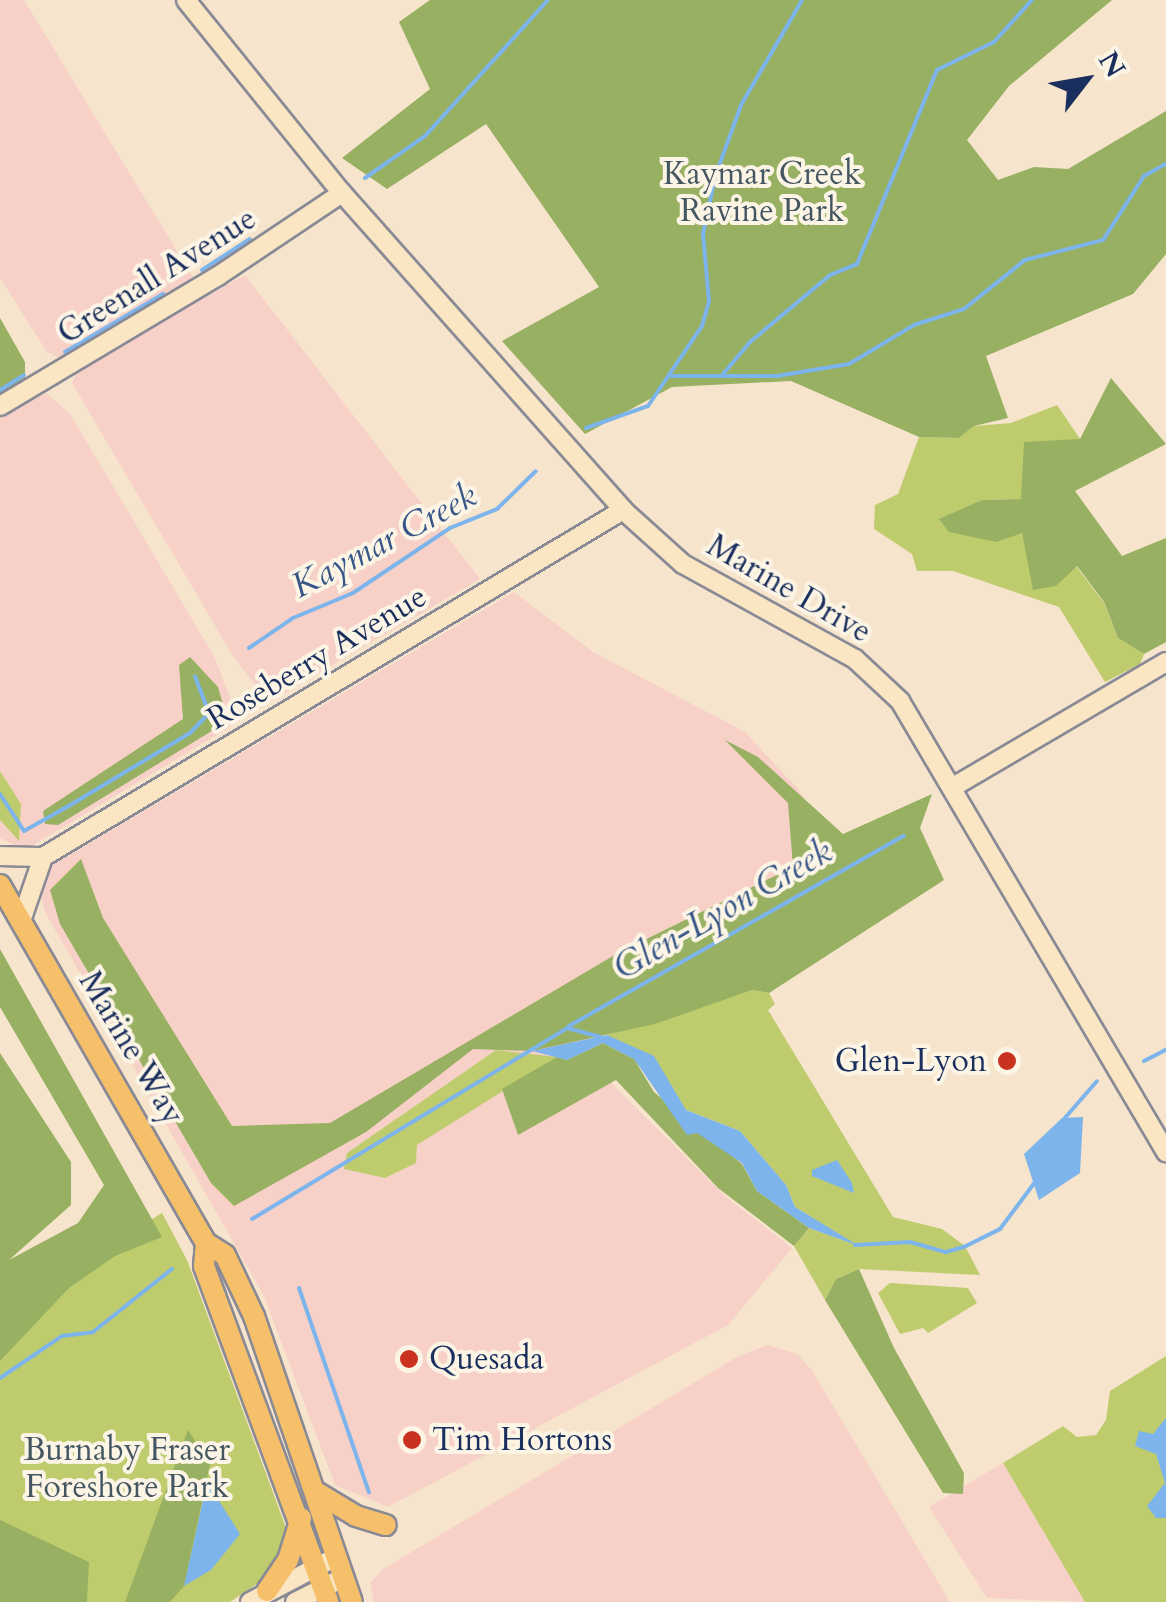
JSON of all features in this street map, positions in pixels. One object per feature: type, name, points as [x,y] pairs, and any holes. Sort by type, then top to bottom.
[{"type":"main road","name":"Marine Way","points":[[0,884],[206,1244],[225,1255],[254,1316],[318,1493],[352,1602]]},
{"type":"main road","name":"Marine Way","points":[[206,1244],[204,1266],[301,1518],[326,1595]]},
{"type":"main road","points":[[318,1493],[356,1516],[386,1525]]},
{"type":"main road","points":[[258,1597],[288,1560],[301,1518]]},
{"type":"street","name":"Marine Drive","points":[[186,0],[342,193],[622,510],[718,587],[866,667],[907,710],[1166,1152]]},
{"type":"street","name":"Greenall Avenue","points":[[0,406],[218,276],[342,193]]},
{"type":"street","name":"Roseberry Avenue","points":[[43,857],[622,510]]},
{"type":"street","points":[[954,787],[1166,662]]},
{"type":"street","points":[[0,856],[43,857],[21,921]]},
{"type":"street","points":[[258,1597],[337,1556]]},
{"type":"street","points":[[295,1602],[326,1595],[344,1577]]},
{"type":"shaded area","points":[[0,0],[24,0],[194,279],[61,359],[47,352],[0,278]]},
{"type":"shaded area","points":[[245,275],[480,579],[274,699],[262,694],[233,656],[72,383],[79,369]]},
{"type":"shaded area","points":[[46,393],[70,414],[214,656],[237,715],[230,727],[25,850],[0,838],[0,416]]},
{"type":"shaded area","points":[[514,592],[593,652],[745,732],[798,789],[841,860],[578,1021],[613,1085],[726,1197],[792,1248],[728,1325],[388,1507],[335,1485],[264,1296],[45,912],[39,890],[48,868]]},
{"type":"shaded area","points":[[767,1345],[797,1354],[811,1369],[950,1602],[374,1602],[370,1583],[383,1569],[737,1357]]},
{"type":"shaded area","points":[[1003,1463],[1085,1602],[987,1598],[929,1507]]},
{"type":"green space","name":"Kaymar Creek Ravine Park","points":[[430,0],[1112,0],[1009,86],[967,140],[998,180],[1034,167],[1068,169],[1166,111],[1166,254],[1133,294],[986,356],[1008,418],[974,426],[959,438],[919,437],[791,381],[672,387],[585,434],[502,341],[599,287],[486,124],[387,189],[342,158],[430,89],[399,22]]},
{"type":"green space","points":[[0,318],[25,362],[25,380],[0,394]]},
{"type":"green space","points":[[1111,378],[1166,444],[1075,491],[1122,556],[1166,538],[1166,642],[1144,654],[1118,638],[1104,602],[1077,566],[1056,586],[1033,590],[1022,533],[996,542],[949,532],[939,519],[982,500],[1021,499],[1024,442],[1080,439]]},
{"type":"green space","points":[[1057,405],[1080,439],[1021,499],[982,500],[940,520],[1022,533],[1028,555],[1076,566],[1104,603],[1118,638],[1144,654],[1140,664],[1105,682],[1059,607],[953,571],[917,571],[912,554],[874,529],[875,505],[898,494],[919,437],[959,438],[974,426],[1011,423]]},
{"type":"green space","points":[[190,657],[218,687],[228,721],[58,825],[45,824],[43,811],[183,719],[179,665]]},
{"type":"green space","points":[[725,740],[758,757],[843,834],[932,794],[920,828],[944,880],[769,993],[752,990],[655,1024],[532,1051],[473,1049],[366,1132],[234,1206],[211,1183],[60,924],[50,890],[81,859],[103,918],[232,1126],[330,1123],[618,953],[793,867],[788,803]]},
{"type":"green space","points":[[0,771],[21,804],[19,841],[0,820]]},
{"type":"green space","points":[[0,949],[162,1237],[115,1256],[69,1288],[0,1361],[0,1053],[71,1162],[71,1205],[9,1260],[78,1223],[104,1185],[0,1007]]},
{"type":"green space","points":[[752,990],[769,993],[775,1004],[768,1010],[893,1217],[942,1229],[965,1246],[980,1275],[859,1269],[836,1279],[825,1300],[794,1246],[809,1228],[854,1244],[795,1207],[786,1185],[740,1131],[686,1110],[607,1035]]},
{"type":"green space","points":[[603,1043],[634,1059],[654,1092],[742,1164],[757,1191],[809,1228],[794,1246],[718,1188],[616,1080],[518,1135],[502,1089],[557,1057],[567,1060]]},
{"type":"green space","points":[[496,1050],[557,1057],[417,1145],[416,1163],[385,1178],[344,1169],[347,1153]]},
{"type":"green space","name":"Burnaby Fraser Foreshore Park","points":[[162,1213],[187,1260],[285,1525],[285,1549],[264,1579],[230,1602],[0,1602],[0,1312]]},
{"type":"green space","points":[[859,1269],[894,1348],[964,1473],[963,1494],[943,1493],[825,1300],[836,1279]]},
{"type":"green space","points":[[890,1283],[968,1288],[977,1303],[928,1333],[923,1328],[900,1334],[878,1293]]},
{"type":"green space","points":[[1166,1356],[1166,1602],[1085,1602],[1003,1463],[1063,1426],[1077,1437],[1096,1435],[1106,1420],[1110,1391]]},
{"type":"green space","points":[[188,1430],[210,1464],[184,1586],[170,1602],[125,1602]]},
{"type":"green space","points":[[0,1520],[89,1562],[87,1602],[0,1602]]},
{"type":"water","points":[[607,1035],[654,1056],[686,1110],[740,1131],[786,1185],[795,1207],[859,1246],[809,1228],[757,1191],[742,1163],[697,1133],[687,1135],[634,1059],[603,1043],[567,1060],[532,1051]]},
{"type":"water","points":[[1083,1117],[1080,1173],[1039,1200],[1024,1154],[1062,1118]]},
{"type":"water","points":[[837,1160],[854,1193],[812,1176],[812,1170]]},
{"type":"water","points":[[1166,1418],[1166,1518],[1156,1518],[1147,1506],[1165,1483],[1156,1454],[1135,1446],[1139,1431],[1153,1434]]},
{"type":"water","points":[[207,1482],[240,1534],[211,1570],[184,1586]]},
{"type":"waterway","points":[[365,178],[425,136],[548,0]]},
{"type":"waterway","name":"Kaymar Creek","points":[[586,428],[648,406],[702,326],[709,301],[703,234],[715,177],[741,105],[802,0]]},
{"type":"waterway","points":[[723,374],[750,342],[830,275],[857,264],[937,70],[994,42],[1032,0]]},
{"type":"waterway","points":[[670,376],[777,376],[849,364],[914,325],[964,309],[1025,260],[1103,240],[1144,176],[1166,164]]},
{"type":"waterway","points":[[202,270],[250,239]]},
{"type":"waterway","points":[[65,352],[163,294]]},
{"type":"waterway","points":[[0,390],[24,375]]},
{"type":"waterway","name":"Kaymar Creek","points":[[249,648],[293,618],[353,593],[450,528],[497,509],[536,471]]},
{"type":"waterway","name":"Kaymar Creek","points":[[0,794],[24,831],[67,807],[190,733],[209,713],[195,677]]},
{"type":"waterway","name":"Glen-Lyon Creek","points":[[569,1026],[904,836]]},
{"type":"waterway","name":"Glen-Lyon Creek","points":[[252,1219],[567,1028],[600,1037]]},
{"type":"waterway","name":"Glen-Lyon Creek","points":[[1144,1061],[1166,1050]]},
{"type":"waterway","name":"Glen-Lyon Creek","points":[[1064,1119],[1097,1081]]},
{"type":"waterway","name":"Glen-Lyon Creek","points":[[855,1245],[910,1242],[946,1252],[964,1247],[1000,1229],[1035,1182]]},
{"type":"waterway","name":"Glen-Lyon Creek","points":[[0,1378],[62,1336],[93,1332],[172,1269]]},
{"type":"waterway","points":[[299,1288],[369,1492]]},
{"type":"place","name":"Glen-Lyon","points":[[1007,1061]]},
{"type":"place","name":"Quesada","points":[[409,1359]]},
{"type":"place","name":"Tim Hortons","points":[[412,1440]]}]
